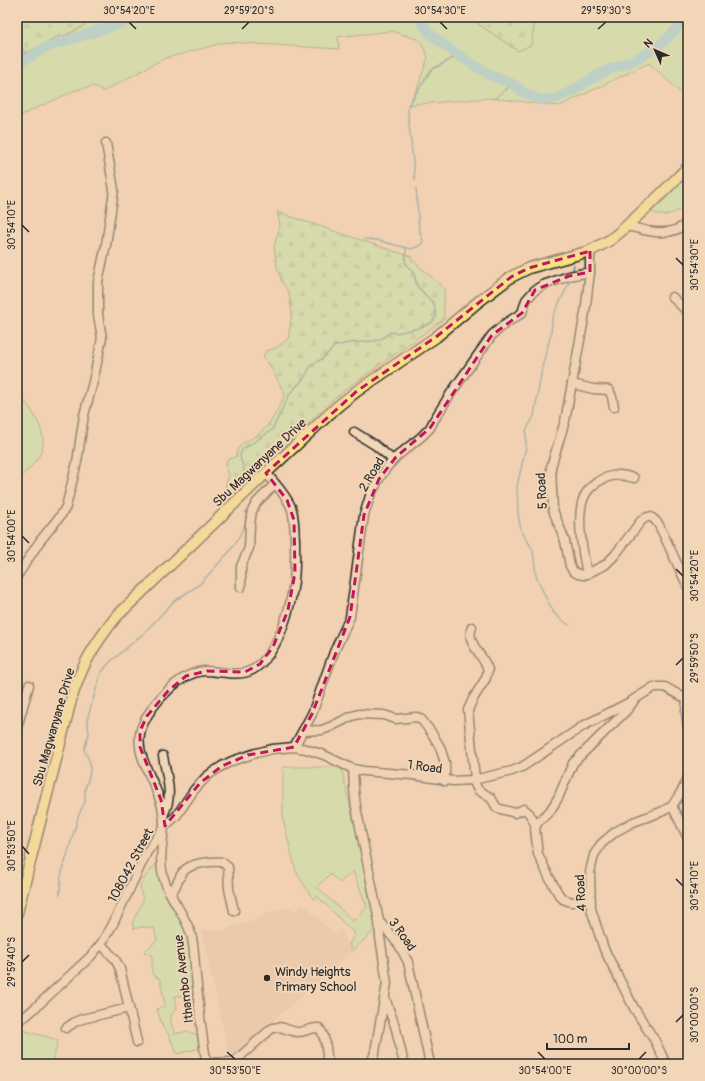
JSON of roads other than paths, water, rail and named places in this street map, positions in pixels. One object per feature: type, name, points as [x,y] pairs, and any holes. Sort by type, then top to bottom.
[{"type":"main road","name":"Sbu Magwanyane Drive","points":[[17,913],[71,700],[83,666],[96,644],[116,617],[266,473],[338,406],[357,391],[436,337],[511,277],[529,268],[590,251],[610,240],[658,197],[688,167]]},
{"type":"street","points":[[17,576],[36,546],[63,511],[68,498],[77,462],[84,415],[102,338],[98,315],[98,282],[106,244],[114,190],[106,143]]},
{"type":"street","points":[[627,226],[652,232],[665,232],[679,229],[688,222]]},
{"type":"street","name":"5 Road","points":[[587,574],[578,574],[573,571],[570,566],[565,541],[553,510],[551,496],[551,467],[565,421],[585,313],[590,272],[590,251]]},
{"type":"street","name":"2 Road","points":[[294,747],[304,731],[316,706],[334,652],[350,617],[361,532],[366,507],[379,479],[393,460],[430,428],[451,393],[492,335],[506,323],[522,313],[526,300],[535,290],[543,285],[569,276],[590,272]]},
{"type":"street","points":[[672,297],[688,312]]},
{"type":"street","points":[[572,384],[609,391],[614,407]]},
{"type":"street","points":[[354,432],[393,460]]},
{"type":"street","name":"108042 Street","points":[[17,1021],[31,1012],[90,957],[101,944],[147,852],[165,826],[161,800],[143,760],[140,747],[140,731],[147,716],[168,691],[186,676],[207,671],[236,674],[252,670],[267,657],[274,647],[288,610],[293,588],[295,573],[294,520],[290,506],[266,473]]},
{"type":"street","points":[[634,478],[619,475],[601,479],[590,489],[582,500],[580,525],[587,574],[605,564],[615,555],[641,521],[650,516],[654,518],[659,525],[688,586]]},
{"type":"street","points":[[241,587],[241,566],[250,548],[250,524],[252,511],[257,502],[275,484]]},
{"type":"street","points":[[472,627],[470,631],[471,638],[487,667],[488,674],[469,705],[468,710],[474,779],[478,790],[491,798],[497,808],[515,813],[524,810],[528,813],[536,826]]},
{"type":"street","points":[[17,728],[28,685]]},
{"type":"street","name":"1 Road","points":[[165,826],[180,811],[200,783],[207,776],[222,766],[248,755],[294,747],[324,755],[353,769],[464,781],[512,771],[522,767],[583,726],[636,699],[648,690],[660,686],[665,687],[688,700]]},
{"type":"street","points":[[590,900],[571,902],[559,895],[538,854],[534,833],[536,826],[550,811],[558,798],[572,763],[626,711],[636,699]]},
{"type":"street","points":[[688,700],[686,711],[688,728]]},
{"type":"street","points":[[304,731],[326,728],[359,714],[384,715],[396,719],[417,717],[421,719],[429,728],[440,747],[445,763],[445,780]]},
{"type":"street","points":[[163,756],[170,796],[164,813]]},
{"type":"street","name":"3 Road","points":[[353,769],[356,807],[379,921],[399,945],[408,962],[430,1064]]},
{"type":"street","points":[[688,777],[683,789],[672,806],[688,838]]},
{"type":"street","name":"4 Road","points":[[666,1064],[655,1041],[634,1008],[604,949],[592,914],[590,900],[590,872],[594,855],[601,844],[615,832],[624,826],[661,812],[672,806]]},
{"type":"street","name":"Ithambo Avenue","points":[[165,826],[161,865],[165,883],[183,915],[192,941],[206,1064]]},
{"type":"street","points":[[171,894],[176,888],[182,873],[186,868],[206,863],[222,862],[228,867],[229,889],[234,911]]},
{"type":"street","points":[[371,1064],[375,1052],[385,998],[387,975],[381,943],[379,921]]},
{"type":"street","points":[[101,944],[118,964],[137,1042]]},
{"type":"street","points":[[385,998],[396,1029],[404,1064]]},
{"type":"street","points":[[66,1028],[74,1022],[82,1019],[129,1008]]},
{"type":"street","points":[[206,1064],[234,1062],[271,1029],[276,1027],[297,1032],[319,1028],[324,1037],[328,1064]]},
{"type":"waterway","points":[[17,65],[46,47],[142,17]]},
{"type":"waterway","points":[[418,17],[429,33],[456,54],[492,76],[513,84],[523,92],[540,100],[556,98],[574,90],[604,72],[634,60],[653,50],[668,38],[687,17]]},
{"type":"waterway","points":[[17,42],[29,57]]},
{"type":"waterway","points":[[415,180],[408,106],[431,70],[453,58],[456,54]]},
{"type":"waterway","points":[[494,99],[513,84]]},
{"type":"waterway","points":[[364,239],[376,240],[411,249],[419,246],[423,242],[419,228],[416,188]]},
{"type":"waterway","points":[[243,483],[244,469],[240,457],[242,450],[272,430],[289,395],[304,378],[312,364],[322,359],[335,346],[348,343],[375,341],[383,338],[391,332],[396,333],[419,328],[431,323],[436,317],[434,304],[417,286],[414,274],[405,262],[406,248]]},
{"type":"waterway","points":[[573,269],[574,265]]},
{"type":"waterway","points":[[569,625],[554,613],[536,576],[533,550],[522,532],[519,521],[517,486],[526,447],[526,431],[534,416],[543,363],[551,334],[552,318],[571,279]]},
{"type":"waterway","points":[[60,895],[61,876],[79,814],[85,802],[85,789],[90,773],[90,762],[84,750],[89,733],[87,720],[101,673],[110,662],[143,634],[174,601],[199,585],[229,552],[238,539],[245,524],[246,511]]},
{"type":"place","name":"Windy Heights Primary School","points":[[267,978]]}]
